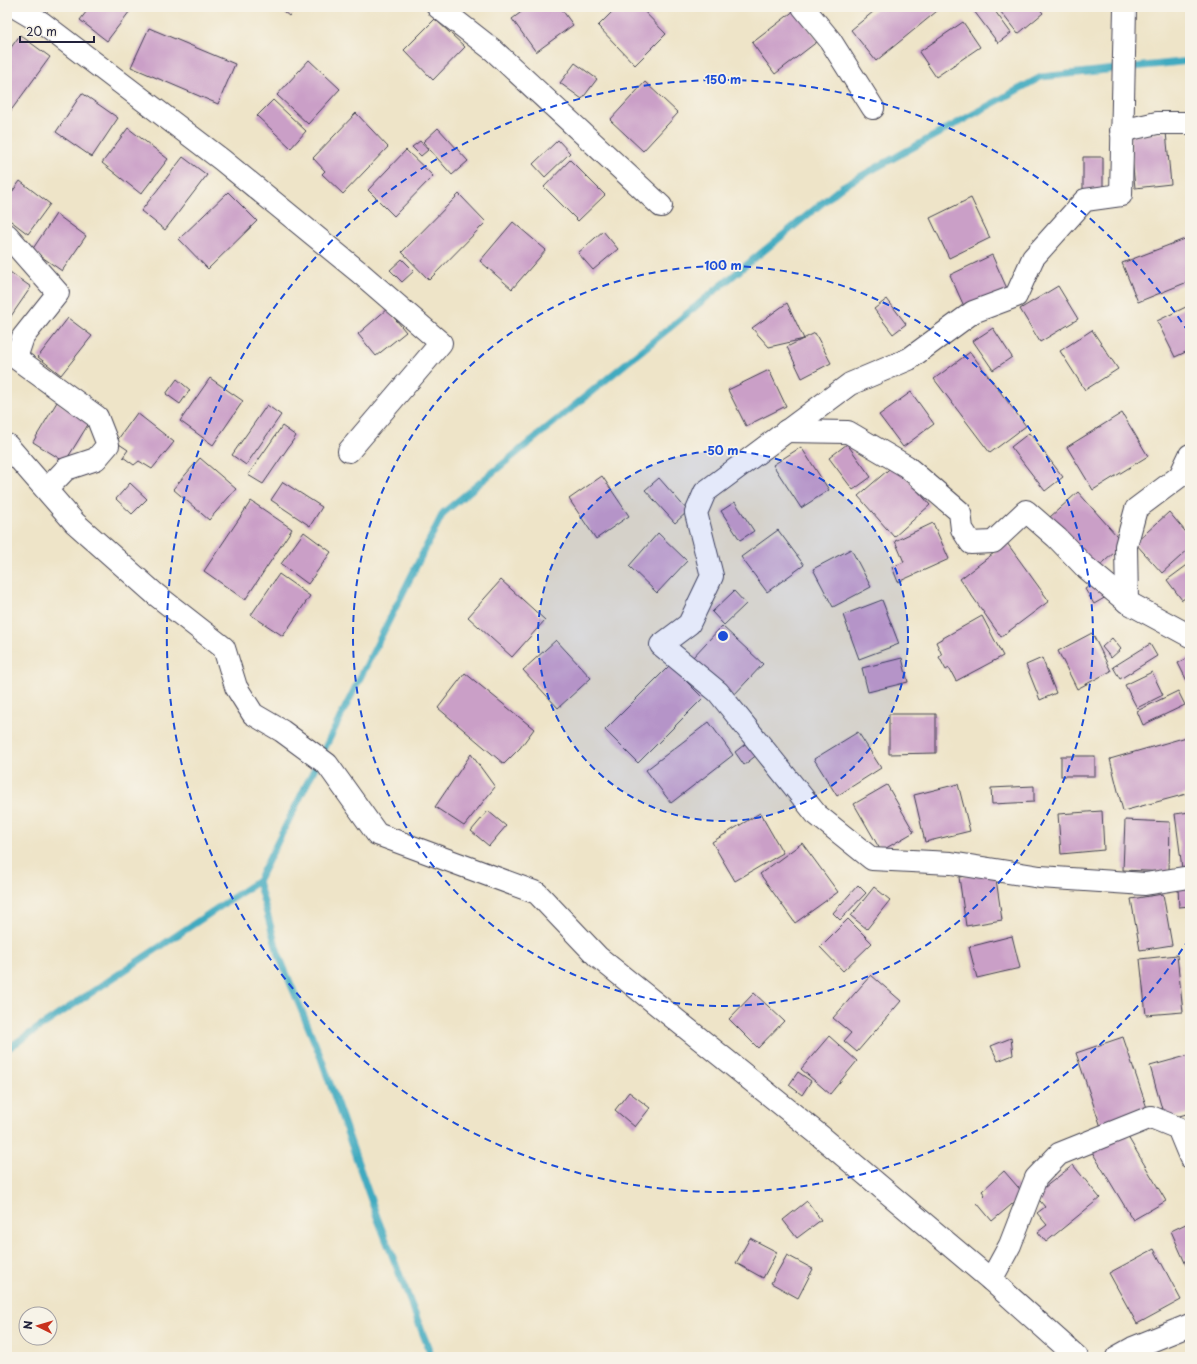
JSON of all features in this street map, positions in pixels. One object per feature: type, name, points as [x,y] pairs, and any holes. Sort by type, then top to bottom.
[{"type":"street","points":[[15,7],[42,24],[222,160],[359,272],[441,343],[350,452]]},
{"type":"street","points":[[438,7],[493,50],[661,206]]},
{"type":"street","points":[[803,7],[830,40],[873,108]]},
{"type":"street","points":[[1124,7],[1121,195],[1085,200],[1033,258],[1016,296],[973,312],[908,359],[850,384],[705,492],[696,513],[712,576],[689,624],[661,645],[718,692],[816,814],[872,859],[951,863],[1040,877],[1145,884],[1190,877]]},
{"type":"street","points":[[1121,131],[1157,123],[1190,123]]},
{"type":"street","points":[[7,235],[58,293],[23,337],[16,358],[97,417],[108,446],[96,459],[66,469],[47,490]]},
{"type":"street","points":[[786,431],[848,432],[906,466],[960,512],[962,529],[971,543],[993,542],[1026,512],[1057,538],[1084,566],[1127,602],[1190,636]]},
{"type":"street","points":[[7,445],[75,523],[155,594],[224,648],[236,687],[253,714],[306,748],[327,764],[377,834],[537,893],[598,957],[818,1134],[991,1280],[1077,1357]]},
{"type":"street","points":[[1127,602],[1126,546],[1136,509],[1180,476],[1190,455]]},
{"type":"street","points":[[991,1280],[1010,1245],[1036,1178],[1058,1154],[1151,1117],[1178,1128],[1190,1157]]},
{"type":"street","points":[[1118,1357],[1133,1348],[1190,1325]]},
{"type":"building","points":[[90,7],[133,7],[107,41],[80,20]]},
{"type":"building","points":[[278,7],[296,7],[289,16]]},
{"type":"building","points":[[528,7],[560,7],[573,25],[536,52],[512,19]]},
{"type":"building","points":[[617,7],[640,7],[666,34],[635,65],[598,26]]},
{"type":"building","points":[[879,7],[942,7],[876,61],[851,30]]},
{"type":"building","points":[[971,7],[992,7],[1011,33],[998,43]]},
{"type":"building","points":[[997,7],[1038,7],[1043,13],[1018,34]]},
{"type":"building","points":[[795,10],[818,41],[775,74],[752,43]]},
{"type":"building","points":[[435,19],[465,47],[433,80],[404,50]]},
{"type":"building","points":[[963,22],[980,47],[936,77],[919,52]]},
{"type":"building","points":[[149,28],[235,64],[218,104],[131,67]]},
{"type":"building","points":[[20,35],[50,57],[7,116],[7,53]]},
{"type":"building","points":[[309,60],[340,89],[308,124],[277,95]]},
{"type":"building","points":[[575,63],[597,79],[582,99],[560,83]]},
{"type":"building","points":[[645,82],[678,113],[643,151],[610,120]]},
{"type":"building","points":[[82,93],[118,118],[92,157],[56,132]]},
{"type":"building","points":[[273,100],[306,131],[291,148],[257,116]]},
{"type":"building","points":[[356,113],[388,147],[343,194],[322,174],[325,171],[313,158]]},
{"type":"building","points":[[128,128],[168,159],[141,194],[102,163]]},
{"type":"building","points":[[438,128],[468,161],[452,175],[423,142]]},
{"type":"building","points":[[1166,132],[1171,184],[1135,188],[1130,136]]},
{"type":"building","points":[[558,140],[570,153],[545,177],[533,164]]},
{"type":"building","points":[[420,141],[428,150],[421,156],[412,147]]},
{"type":"building","points":[[406,150],[433,176],[394,216],[368,190]]},
{"type":"building","points":[[183,157],[207,175],[165,230],[141,211]]},
{"type":"building","points":[[1083,157],[1103,157],[1103,192],[1083,193]]},
{"type":"building","points":[[570,160],[605,195],[578,221],[544,187]]},
{"type":"building","points":[[20,181],[50,204],[28,234],[7,218],[7,199]]},
{"type":"building","points":[[228,192],[257,221],[208,269],[179,239]]},
{"type":"building","points":[[459,194],[486,222],[429,280],[402,252]]},
{"type":"building","points":[[971,198],[990,238],[949,258],[930,218]]},
{"type":"building","points":[[56,214],[86,236],[62,271],[32,250]]},
{"type":"building","points":[[513,222],[546,250],[512,289],[480,261]]},
{"type":"building","points":[[603,231],[618,249],[593,270],[578,253]]},
{"type":"building","points":[[1190,237],[1190,281],[1138,302],[1122,263]]},
{"type":"building","points":[[992,255],[1009,293],[967,313],[950,275]]},
{"type":"building","points":[[402,259],[414,271],[402,282],[390,270]]},
{"type":"building","points":[[7,270],[31,287],[7,322]]},
{"type":"building","points":[[1058,286],[1078,319],[1040,342],[1020,309]]},
{"type":"building","points":[[887,299],[906,324],[893,334],[874,309]]},
{"type":"building","points":[[787,303],[804,339],[769,347],[752,328]]},
{"type":"building","points":[[1190,305],[1190,350],[1175,357],[1157,321]]},
{"type":"building","points":[[387,309],[406,332],[376,356],[358,334]]},
{"type":"building","points":[[68,318],[92,336],[61,375],[38,357]]},
{"type":"building","points":[[993,328],[1012,357],[993,370],[973,341]]},
{"type":"building","points":[[1092,330],[1118,369],[1085,390],[1060,351]]},
{"type":"building","points":[[815,333],[831,363],[802,378],[787,347]]},
{"type":"building","points":[[970,352],[1026,426],[990,453],[934,379]]},
{"type":"building","points":[[769,370],[786,406],[746,426],[728,390]]},
{"type":"building","points":[[210,378],[243,401],[213,445],[180,421]]},
{"type":"building","points":[[177,379],[190,390],[180,404],[166,394]]},
{"type":"building","points":[[911,392],[934,424],[903,447],[879,415]]},
{"type":"building","points":[[57,402],[89,423],[65,462],[33,442]]},
{"type":"building","points":[[267,405],[281,415],[246,465],[232,455]]},
{"type":"building","points":[[137,413],[174,442],[152,469],[139,461],[134,465],[123,457],[128,450],[116,442]]},
{"type":"building","points":[[1122,413],[1148,456],[1093,490],[1067,447]]},
{"type":"building","points":[[282,426],[296,436],[263,484],[248,475]]},
{"type":"building","points":[[1029,433],[1063,477],[1045,491],[1011,447]]},
{"type":"building","points":[[847,444],[871,477],[853,490],[829,458]]},
{"type":"building","points":[[801,447],[829,490],[801,508],[773,465]]},
{"type":"building","points":[[200,458],[236,489],[209,520],[173,489]]},
{"type":"building","points":[[895,464],[930,505],[894,537],[858,496]]},
{"type":"building","points":[[602,476],[629,516],[596,539],[569,499]]},
{"type":"building","points":[[659,478],[688,511],[675,523],[645,490]]},
{"type":"building","points":[[283,482],[322,507],[310,526],[271,500]]},
{"type":"building","points":[[130,483],[147,499],[132,514],[116,499]]},
{"type":"building","points":[[1078,492],[1124,544],[1096,569],[1050,517]]},
{"type":"building","points":[[251,501],[292,529],[245,600],[204,571]]},
{"type":"building","points":[[735,502],[754,531],[740,540],[721,511]]},
{"type":"building","points":[[1169,512],[1190,537],[1190,548],[1162,573],[1135,543]]},
{"type":"building","points":[[933,523],[949,559],[898,582],[892,567],[904,562],[895,541]]},
{"type":"building","points":[[778,530],[804,565],[767,592],[741,557]]},
{"type":"building","points":[[304,532],[331,552],[308,584],[281,564]]},
{"type":"building","points":[[658,533],[687,561],[657,593],[629,566]]},
{"type":"building","points":[[1007,543],[1049,601],[1001,637],[960,579]]},
{"type":"building","points":[[851,549],[871,587],[833,607],[813,569]]},
{"type":"building","points":[[1190,563],[1190,595],[1182,600],[1167,580]]},
{"type":"building","points":[[279,574],[310,596],[283,636],[251,615]]},
{"type":"building","points":[[501,580],[545,620],[512,657],[468,617]]},
{"type":"building","points":[[1096,582],[1106,597],[1094,604],[1085,589]]},
{"type":"building","points":[[734,591],[746,604],[724,625],[712,612]]},
{"type":"building","points":[[882,600],[899,644],[859,659],[843,615]]},
{"type":"building","points":[[982,616],[1003,656],[956,681],[949,668],[946,670],[939,657],[942,655],[936,642]]},
{"type":"building","points":[[722,626],[763,664],[733,696],[692,658]]},
{"type":"building","points":[[1092,633],[1111,671],[1077,689],[1058,651]]},
{"type":"building","points":[[1112,638],[1121,649],[1111,658],[1102,647]]},
{"type":"building","points":[[556,640],[591,678],[558,708],[523,670]]},
{"type":"building","points":[[1150,644],[1157,656],[1120,679],[1113,667]]},
{"type":"building","points":[[1190,657],[1190,687],[1178,663]]},
{"type":"building","points":[[902,658],[908,682],[868,692],[862,668]]},
{"type":"building","points":[[1042,658],[1056,693],[1040,700],[1026,665]]},
{"type":"building","points":[[670,665],[703,698],[638,763],[605,730]]},
{"type":"building","points":[[1152,672],[1163,695],[1137,708],[1125,685]]},
{"type":"building","points":[[465,673],[534,729],[520,748],[504,764],[438,708]]},
{"type":"building","points":[[1178,691],[1185,705],[1143,725],[1137,711]]},
{"type":"building","points":[[889,714],[936,714],[936,753],[889,754]]},
{"type":"building","points":[[709,722],[733,755],[671,803],[646,770]]},
{"type":"building","points":[[858,732],[881,768],[837,796],[814,759]]},
{"type":"building","points":[[1190,736],[1190,793],[1123,811],[1110,759]]},
{"type":"building","points":[[749,741],[758,754],[744,765],[735,752]]},
{"type":"building","points":[[471,754],[495,787],[464,826],[435,807]]},
{"type":"building","points":[[1061,756],[1095,756],[1095,776],[1061,776]]},
{"type":"building","points":[[958,784],[970,831],[925,842],[914,795]]},
{"type":"building","points":[[887,785],[914,832],[881,851],[854,804]]},
{"type":"building","points":[[1034,786],[1034,802],[992,804],[991,788]]},
{"type":"building","points":[[488,811],[506,826],[489,846],[471,831]]},
{"type":"building","points":[[1102,811],[1104,850],[1061,854],[1058,814]]},
{"type":"building","points":[[1190,812],[1190,867],[1182,868],[1175,814]]},
{"type":"building","points":[[760,813],[783,853],[735,881],[712,842]]},
{"type":"building","points":[[1125,820],[1170,822],[1169,872],[1123,870]]},
{"type":"building","points":[[802,843],[838,892],[795,923],[760,874]]},
{"type":"building","points":[[995,872],[1002,920],[966,926],[959,877]]},
{"type":"building","points":[[858,885],[866,893],[840,920],[833,913]]},
{"type":"building","points":[[874,887],[890,900],[867,929],[851,916]]},
{"type":"building","points":[[1190,887],[1190,906],[1179,907],[1178,888]]},
{"type":"building","points":[[1163,894],[1172,945],[1140,950],[1131,899]]},
{"type":"building","points":[[848,919],[872,943],[843,971],[820,947]]},
{"type":"building","points":[[1012,936],[1020,968],[977,978],[969,947]]},
{"type":"building","points":[[1177,955],[1183,1012],[1146,1015],[1140,959]]},
{"type":"building","points":[[1187,955],[1190,955],[1190,976],[1189,976]]},
{"type":"building","points":[[871,975],[901,1001],[857,1052],[844,1041],[851,1033],[833,1018]]},
{"type":"building","points":[[754,993],[784,1021],[758,1048],[729,1019]]},
{"type":"building","points":[[829,1036],[857,1061],[830,1094],[801,1069]]},
{"type":"building","points":[[1123,1037],[1148,1111],[1101,1127],[1076,1053]]},
{"type":"building","points":[[1011,1038],[1013,1055],[998,1061],[991,1046]]},
{"type":"building","points":[[1190,1055],[1190,1113],[1165,1120],[1150,1066]]},
{"type":"building","points":[[798,1072],[811,1081],[802,1095],[789,1085]]},
{"type":"building","points":[[629,1092],[650,1108],[635,1127],[615,1110]]},
{"type":"building","points":[[1125,1132],[1166,1201],[1133,1220],[1092,1152]]},
{"type":"building","points":[[1073,1165],[1100,1198],[1046,1242],[1038,1232],[1047,1225],[1037,1213],[1045,1207],[1035,1195]]},
{"type":"building","points":[[1004,1171],[1024,1194],[992,1221],[977,1203],[985,1195],[982,1191]]},
{"type":"building","points":[[807,1201],[821,1220],[797,1238],[783,1220]]},
{"type":"building","points":[[1190,1222],[1190,1274],[1171,1231]]},
{"type":"building","points":[[750,1238],[777,1252],[763,1278],[736,1263]]},
{"type":"building","points":[[1154,1249],[1181,1300],[1137,1324],[1109,1273]]},
{"type":"building","points":[[787,1255],[813,1269],[798,1298],[771,1283]]},
{"type":"waterway","points":[[7,1049],[258,881],[443,513],[843,186],[1041,77],[1190,61]]},
{"type":"waterway","points":[[258,881],[278,953],[321,1058],[377,1217],[432,1357]]}]
